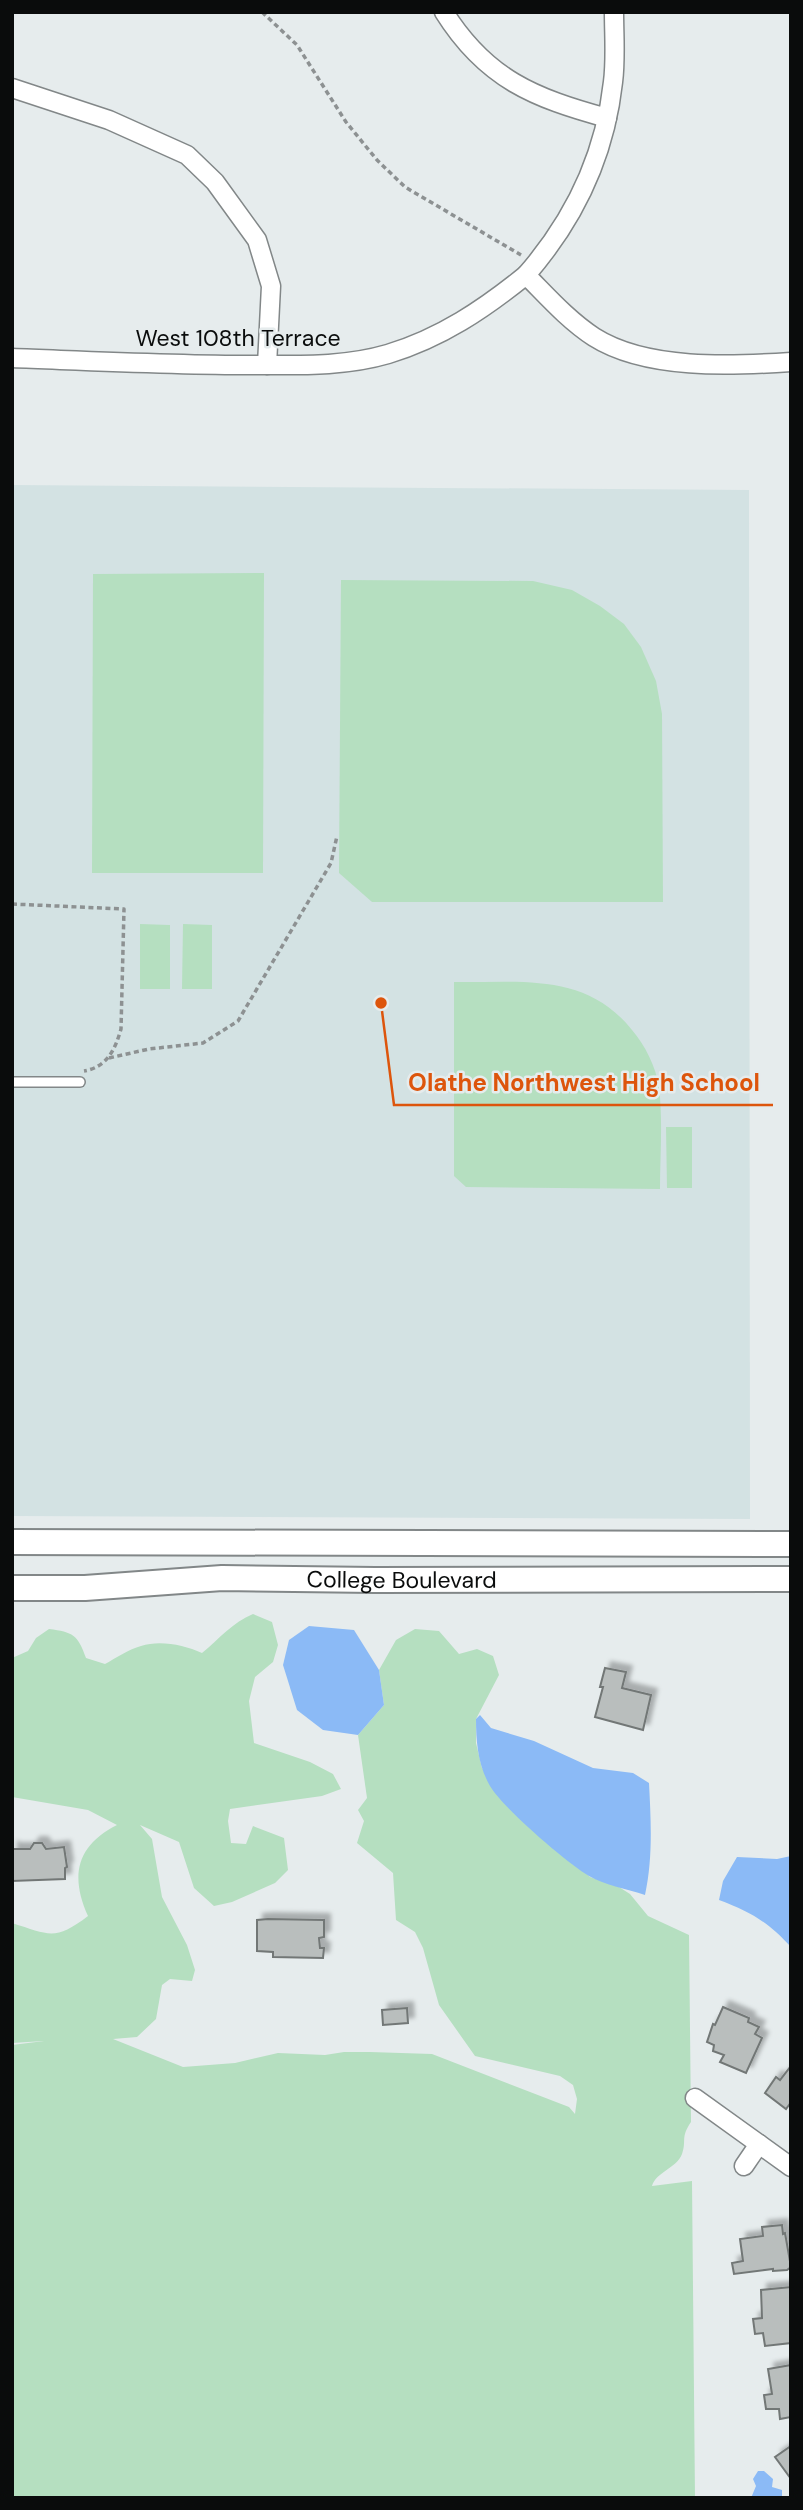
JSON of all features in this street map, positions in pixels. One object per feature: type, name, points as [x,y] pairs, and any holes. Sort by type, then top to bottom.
[{"type":"main road","name":"College Boulevard","points":[[12,1542],[791,1544]]},
{"type":"main road","name":"College Boulevard","points":[[12,1588],[85,1588],[222,1578],[791,1579]]},
{"type":"street","points":[[444,12],[468,46],[515,84],[546,100],[607,118]]},
{"type":"street","name":"West 108th Terrace","points":[[12,358],[190,365],[335,364],[364,360],[407,348],[456,325],[490,303],[530,270],[559,232],[592,173],[614,80],[614,12]]},
{"type":"street","points":[[12,88],[109,120],[187,155],[215,182],[257,240],[271,286],[267,365]]},
{"type":"street","points":[[530,270],[575,323],[600,341],[620,349],[682,363],[791,362]]},
{"type":"street","points":[[695,2098],[791,2167]]},
{"type":"street","points":[[744,2166],[760,2144]]},
{"type":"lane","points":[[12,1082],[80,1082]]},
{"type":"path","points":[[262,12],[297,45],[346,122],[377,160],[405,187],[530,270]]},
{"type":"path","points":[[109,1058],[149,1049],[203,1043],[238,1021],[331,863],[337,836]]},
{"type":"path","points":[[12,904],[124,909],[121,1029],[109,1058],[98,1068],[82,1071]]},
{"type":"shaded area","points":[[12,485],[749,490],[750,1519],[12,1516]]},
{"type":"green space","points":[[264,573],[263,873],[92,873],[93,574]]},
{"type":"green space","points":[[341,580],[533,581],[572,590],[624,624],[641,647],[656,681],[662,714],[663,902],[372,902],[339,873]]},
{"type":"green space","points":[[140,924],[170,925],[170,989],[140,989]]},
{"type":"green space","points":[[183,924],[212,925],[212,989],[182,989]]},
{"type":"green space","points":[[454,982],[528,982],[551,985],[594,998],[614,1011],[641,1042],[658,1079],[661,1113],[660,1189],[466,1187],[454,1176]]},
{"type":"green space","points":[[666,1127],[692,1127],[692,1188],[667,1188]]},
{"type":"green space","points":[[253,1614],[272,1622],[278,1645],[273,1662],[255,1677],[249,1701],[254,1743],[310,1762],[333,1774],[341,1789],[322,1796],[230,1809],[228,1821],[231,1843],[246,1844],[253,1826],[284,1838],[288,1870],[275,1883],[232,1902],[214,1906],[194,1888],[179,1842],[140,1825],[152,1839],[162,1897],[187,1945],[195,1970],[192,1981],[170,1979],[162,1985],[156,2019],[137,2037],[113,2039],[183,2067],[235,2063],[278,2053],[432,2054],[569,2107],[575,2114],[577,2099],[573,2085],[560,2076],[475,2056],[439,2005],[423,1948],[415,1932],[396,1920],[393,1873],[357,1843],[364,1821],[358,1810],[367,1798],[358,1735],[384,1705],[379,1670],[396,1640],[415,1629],[439,1631],[459,1654],[477,1649],[493,1656],[499,1675],[476,1719],[476,1743],[482,1768],[590,1877],[619,1887],[630,1894],[648,1916],[689,1935],[691,2122],[679,2159],[654,2181],[652,2186],[692,2181],[695,2498],[12,2498],[12,2045],[44,2041],[12,2043],[12,1923],[52,1933],[68,1929],[88,1916],[79,1888],[80,1863],[93,1842],[117,1825],[88,1810],[12,1797],[12,1658],[28,1651],[36,1638],[49,1629],[74,1636],[86,1658],[105,1664],[132,1649],[156,1643],[172,1644],[202,1653],[233,1626]]},
{"type":"water","points":[[309,1626],[354,1630],[379,1670],[384,1705],[358,1735],[323,1730],[297,1710],[283,1665],[289,1640]]},
{"type":"water","points":[[480,1715],[491,1728],[534,1741],[593,1768],[633,1773],[649,1783],[650,1853],[645,1895],[589,1876],[551,1847],[497,1796],[490,1786],[478,1753],[476,1719]]},
{"type":"water","points":[[791,1856],[791,1947],[758,1919],[719,1900],[723,1881],[737,1857],[777,1859]]},
{"type":"water","points":[[758,2471],[764,2471],[773,2479],[772,2487],[782,2490],[782,2498],[751,2498],[756,2486],[753,2479]]},
{"type":"building","points":[[605,1668],[626,1672],[622,1688],[651,1695],[643,1730],[595,1717]]},
{"type":"building","points":[[34,1843],[42,1843],[46,1849],[64,1847],[67,1867],[65,1879],[12,1881],[12,1849],[30,1849]]},
{"type":"building","points":[[257,1920],[324,1920],[324,1937],[319,1938],[320,1948],[324,1948],[323,1958],[273,1957],[273,1952],[257,1951]]},
{"type":"building","points":[[723,2007],[749,2018],[748,2022],[759,2027],[755,2034],[762,2038],[746,2073],[720,2062],[724,2055],[713,2051],[714,2045],[707,2042]]},
{"type":"building","points":[[407,2008],[408,2023],[383,2025],[382,2010]]},
{"type":"building","points":[[791,2066],[791,2107],[789,2105],[786,2109],[765,2093],[776,2077],[780,2080]]},
{"type":"building","points":[[782,2225],[791,2267],[787,2270],[734,2274],[732,2263],[743,2261],[740,2239],[763,2236],[762,2227]]},
{"type":"building","points":[[791,2287],[791,2343],[765,2346],[763,2333],[755,2334],[753,2319],[762,2318],[761,2290]]},
{"type":"building","points":[[791,2365],[791,2417],[780,2419],[779,2409],[766,2409],[764,2395],[772,2394],[768,2369]]},
{"type":"building","points":[[791,2446],[791,2479],[775,2457]]},
{"type":"place","name":"Olathe Northwest High School","points":[[381,1003]]}]
